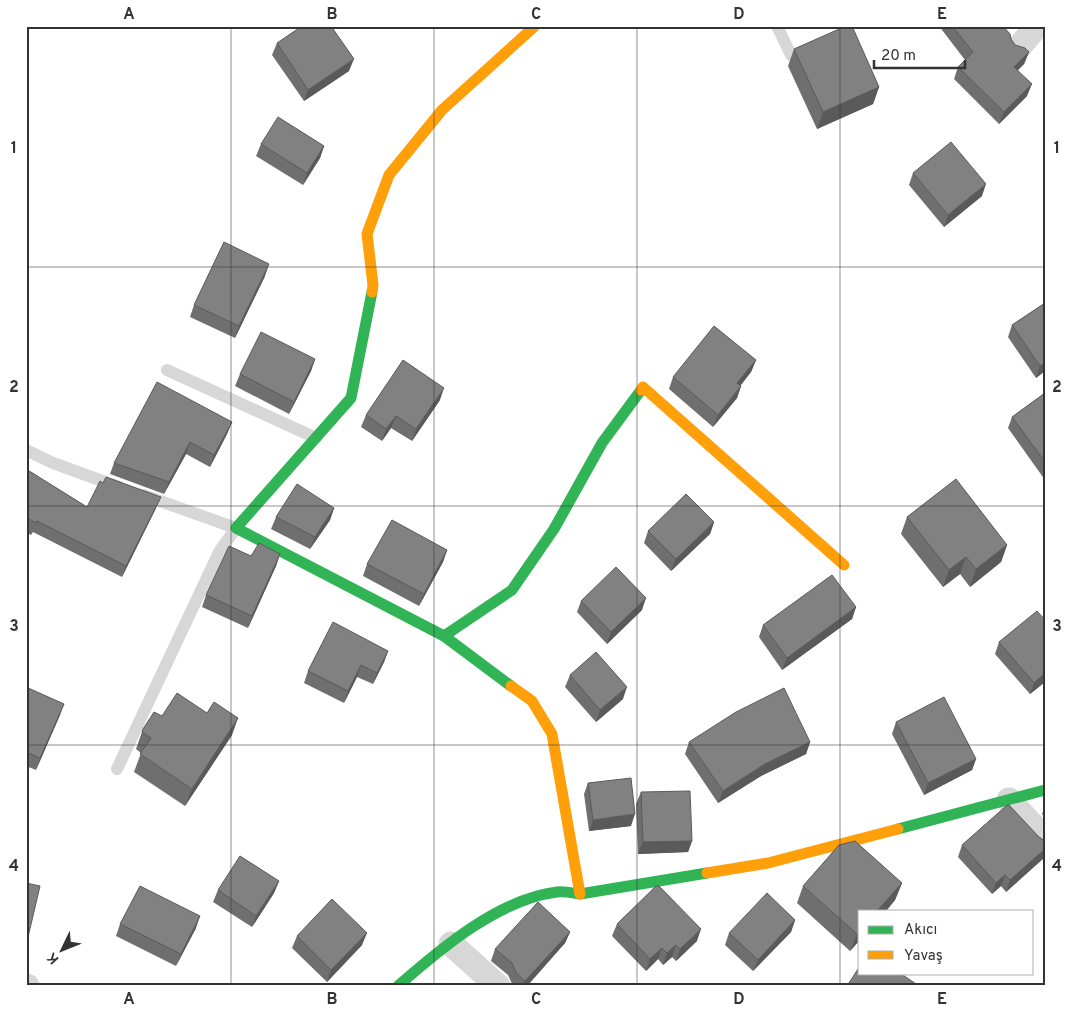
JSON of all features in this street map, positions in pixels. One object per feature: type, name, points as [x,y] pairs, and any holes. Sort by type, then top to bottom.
[{"type":"street","points":[[535,26],[442,110],[389,175],[367,234],[373,285],[351,398],[236,528],[444,636],[532,701],[552,734],[580,894]]},
{"type":"street","points":[[1020,46],[1037,26]]},
{"type":"street","points":[[444,636],[512,590],[554,529],[602,444],[643,387],[844,565]]},
{"type":"street","points":[[398,986],[416,970],[491,915],[546,892],[571,891],[580,894],[768,863],[1045,790]]},
{"type":"street","points":[[1009,800],[1045,839]]},
{"type":"street","points":[[451,944],[498,986]]},
{"type":"lane","points":[[778,26],[791,54]]},
{"type":"lane","points":[[167,370],[316,438]]},
{"type":"lane","points":[[26,450],[53,463],[236,528],[219,552],[117,769]]},
{"type":"building","points":[[302,26],[331,26],[354,59],[308,90],[277,43]]},
{"type":"building","points":[[846,26],[852,26],[879,87],[823,112],[794,49]]},
{"type":"building","points":[[952,26],[1003,26],[1010,34],[1015,45],[1025,48],[1029,52],[1014,67],[1032,84],[1004,112],[958,67],[973,52]]},
{"type":"building","points":[[278,117],[324,146],[307,173],[261,144]]},
{"type":"building","points":[[951,142],[986,184],[948,215],[913,173]]},
{"type":"building","points":[[224,242],[269,264],[239,326],[194,305]]},
{"type":"building","points":[[1045,303],[1045,363],[1040,366],[1012,325]]},
{"type":"building","points":[[714,326],[756,360],[737,383],[741,386],[718,415],[673,377]]},
{"type":"building","points":[[261,332],[315,359],[294,402],[240,374]]},
{"type":"building","points":[[403,360],[444,388],[416,429],[396,416],[386,429],[366,415]]},
{"type":"building","points":[[157,382],[232,422],[214,455],[190,442],[169,482],[114,463]]},
{"type":"building","points":[[1045,393],[1045,462],[1012,417]]},
{"type":"building","points":[[26,469],[87,507],[100,481],[103,483],[106,477],[161,497],[126,566],[26,517]]},
{"type":"building","points":[[956,479],[1007,545],[976,569],[966,557],[949,570],[907,517]]},
{"type":"building","points":[[297,484],[334,508],[315,537],[276,517]]},
{"type":"building","points":[[686,494],[714,522],[676,559],[648,531]]},
{"type":"building","points":[[392,520],[447,550],[424,594],[367,564]]},
{"type":"building","points":[[259,543],[280,554],[252,616],[206,595],[229,546],[251,556]]},
{"type":"building","points":[[616,567],[646,598],[611,632],[581,601]]},
{"type":"building","points":[[832,575],[856,607],[787,658],[763,625]]},
{"type":"building","points":[[1037,611],[1045,620],[1045,673],[1034,683],[999,642]]},
{"type":"building","points":[[333,622],[388,651],[377,673],[361,665],[348,691],[308,671]]},
{"type":"building","points":[[596,652],[627,687],[600,710],[570,675]]},
{"type":"building","points":[[26,687],[64,704],[40,758],[26,752]]},
{"type":"building","points":[[784,688],[810,742],[765,764],[723,791],[689,742],[736,712]]},
{"type":"building","points":[[177,693],[207,713],[214,702],[238,718],[192,789],[140,754],[151,738],[142,732],[143,729],[154,712],[162,716]]},
{"type":"building","points":[[944,697],[976,759],[928,783],[896,722]]},
{"type":"building","points":[[631,778],[635,814],[593,820],[588,783]]},
{"type":"building","points":[[690,791],[692,841],[643,842],[641,792]]},
{"type":"building","points":[[1009,805],[1045,841],[1045,849],[1010,880],[1005,875],[996,883],[962,845]]},
{"type":"building","points":[[855,841],[902,883],[878,910],[858,910],[857,934],[803,886],[839,845]]},
{"type":"building","points":[[240,856],[279,881],[256,916],[218,890]]},
{"type":"building","points":[[26,883],[40,886],[28,937],[26,936]]},
{"type":"building","points":[[140,886],[200,916],[181,954],[120,924]]},
{"type":"building","points":[[656,886],[659,886],[701,929],[680,949],[676,945],[667,953],[662,948],[650,959],[617,924]]},
{"type":"building","points":[[767,893],[795,920],[758,960],[729,933]]},
{"type":"building","points":[[332,899],[367,933],[331,970],[297,936]]},
{"type":"building","points":[[538,902],[570,932],[525,981],[516,973],[512,963],[495,949]]},
{"type":"building","points":[[858,969],[858,974],[901,974],[919,986],[847,986]]},
{"type":"traffic: fast","points":[[372,292],[351,398],[236,528],[444,636],[511,686]]},
{"type":"traffic: fast","points":[[444,636],[512,590],[554,529],[602,443],[641,390]]},
{"type":"traffic: fast","points":[[898,829],[1045,790]]},
{"type":"traffic: fast","points":[[398,986],[451,942],[492,915],[514,904],[557,892],[580,894],[707,873]]},
{"type":"traffic: slow","points":[[372,292],[373,285],[367,234],[389,175],[442,110],[535,26]]},
{"type":"traffic: slow","points":[[641,390],[643,387],[844,565]]},
{"type":"traffic: slow","points":[[511,686],[532,701],[552,734],[580,894]]},
{"type":"traffic: slow","points":[[707,873],[768,863],[898,829]]}]
